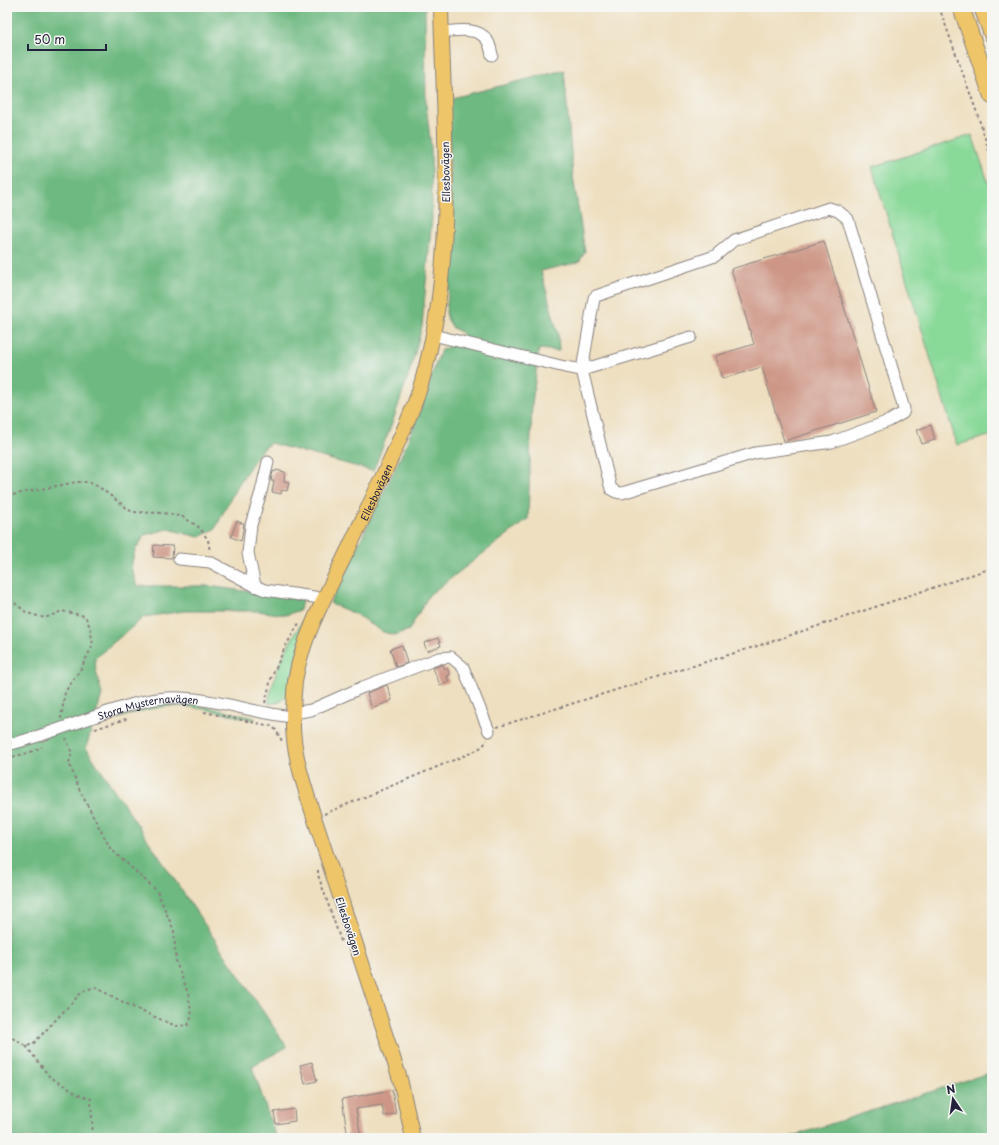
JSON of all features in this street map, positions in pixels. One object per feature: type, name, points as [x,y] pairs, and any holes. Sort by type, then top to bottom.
[{"type":"highway","points":[[961,7],[992,96]]},
{"type":"highway","points":[[982,7],[992,34]]},
{"type":"main road","name":"Ellesbovägen","points":[[413,1138],[400,1079],[302,776],[294,744],[293,715],[296,676],[313,624],[406,426],[422,382],[433,335],[441,292],[445,244],[446,197],[440,7]]},
{"type":"street","points":[[441,32],[473,31],[480,33],[487,40],[492,55]]},
{"type":"street","points":[[829,208],[834,209],[848,219],[904,409],[903,413],[889,421],[832,442],[755,453],[622,493],[617,493],[610,489],[582,370],[592,301],[596,296],[715,256],[734,240],[829,208]]},
{"type":"street","points":[[433,335],[582,370],[691,338]]},
{"type":"street","points":[[255,586],[248,553],[251,525],[268,462]]},
{"type":"street","points":[[179,559],[198,560],[211,563],[255,586],[274,592],[314,597],[324,600]]},
{"type":"street","points":[[293,715],[311,710],[364,687],[439,658],[451,657],[463,667],[489,731]]},
{"type":"street","name":"Stora Mysternavägen","points":[[7,745],[141,702],[167,698],[201,700],[263,713],[293,715]]},
{"type":"path","points":[[939,7],[976,110],[992,160]]},
{"type":"path","points":[[7,496],[76,482],[88,482],[99,486],[132,512],[163,513],[183,517],[191,522],[200,528],[208,540],[211,563]]},
{"type":"path","points":[[314,817],[329,813],[473,752],[485,743],[489,731],[511,722],[770,642],[992,568]]},
{"type":"path","points":[[7,594],[10,600],[27,613],[45,618],[62,611],[85,616],[90,627],[93,645],[80,670],[65,692],[60,720],[62,728]]},
{"type":"path","points":[[260,724],[271,679],[285,647],[299,623]]},
{"type":"path","points":[[198,711],[274,728],[282,742]]},
{"type":"path","points":[[92,730],[131,717]]},
{"type":"path","points":[[60,741],[70,737]]},
{"type":"path","points":[[26,1046],[33,1044],[82,992],[94,987],[141,1011],[176,1026],[188,1025],[192,1016],[188,993],[176,962],[174,931],[157,892],[110,848],[80,791],[69,763],[72,753],[66,738]]},
{"type":"path","points":[[7,758],[28,753],[48,745]]},
{"type":"path","points":[[318,867],[318,875],[344,948]]},
{"type":"path","points":[[7,1035],[26,1046],[49,1076],[77,1094],[91,1099],[93,1138]]},
{"type":"green space","points":[[7,7],[425,7],[426,105],[431,147],[432,218],[422,326],[412,364],[394,418],[373,471],[270,443],[258,454],[235,490],[215,529],[199,537],[168,529],[145,535],[135,550],[131,567],[137,586],[208,586],[302,599],[300,610],[286,615],[258,611],[184,611],[144,617],[95,658],[96,671],[102,694],[86,748],[287,1047],[252,1066],[276,1138],[7,1138]]},
{"type":"green space","points":[[564,70],[573,176],[585,252],[579,262],[541,271],[558,334],[559,351],[539,349],[532,404],[528,519],[429,595],[409,630],[395,635],[383,632],[357,615],[330,603],[402,454],[422,406],[441,350],[448,347],[463,333],[453,328],[448,320],[446,312],[452,243],[448,99]]},
{"type":"green space","points":[[972,135],[992,193],[992,435],[957,445],[872,167]]},
{"type":"green space","points":[[310,614],[287,695],[280,702],[269,704],[273,683],[290,642],[304,620]]},
{"type":"green space","points":[[161,704],[194,704],[255,718],[255,720],[191,707],[161,707],[133,714],[52,742],[7,755],[7,751],[128,712]]},
{"type":"green space","points":[[992,1072],[992,1138],[787,1138]]},
{"type":"building","points":[[824,241],[876,412],[784,441],[762,367],[722,379],[715,356],[754,344],[731,269]]},
{"type":"building","points":[[931,425],[935,440],[922,444],[917,430]]},
{"type":"building","points":[[276,470],[285,472],[284,481],[289,482],[287,491],[282,490],[281,494],[272,492],[274,481],[271,481],[273,471],[275,472]]},
{"type":"building","points":[[237,521],[244,524],[241,541],[231,537]]},
{"type":"building","points":[[154,545],[173,546],[172,558],[153,557]]},
{"type":"building","points":[[438,638],[441,646],[427,651],[424,643]]},
{"type":"building","points":[[402,645],[407,663],[396,667],[390,649]]},
{"type":"building","points":[[443,665],[445,669],[447,668],[450,675],[447,676],[449,682],[440,685],[433,668]]},
{"type":"building","points":[[387,685],[392,700],[372,709],[367,693]]},
{"type":"building","points":[[312,1062],[317,1081],[305,1084],[300,1065]]},
{"type":"building","points":[[392,1090],[396,1114],[384,1116],[382,1105],[356,1109],[361,1138],[348,1138],[342,1099]]},
{"type":"building","points":[[294,1109],[295,1121],[276,1124],[274,1112]]}]
